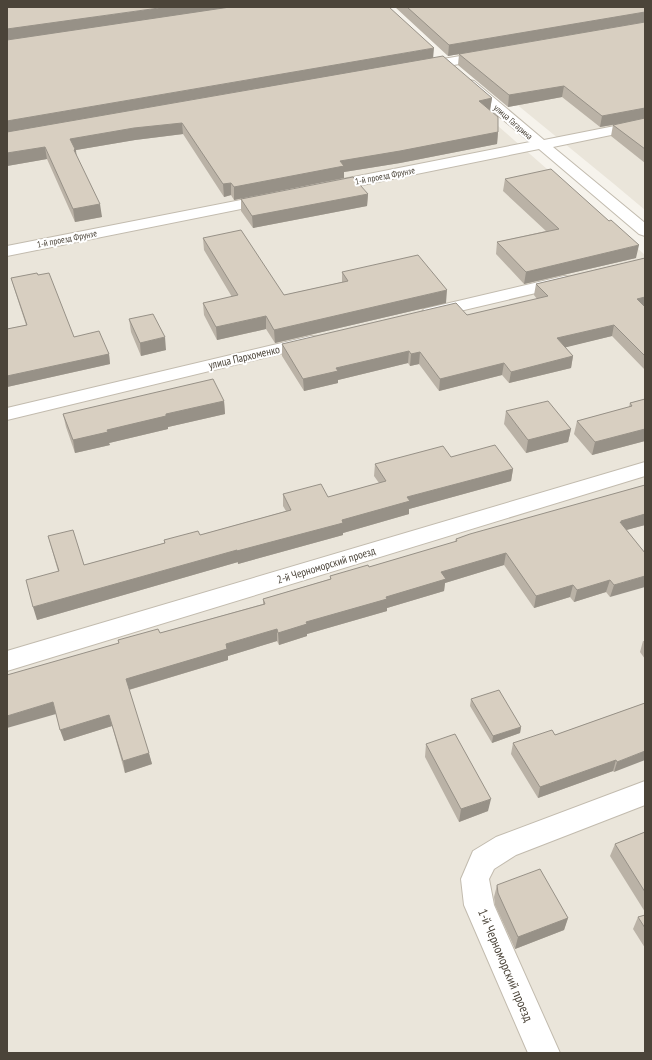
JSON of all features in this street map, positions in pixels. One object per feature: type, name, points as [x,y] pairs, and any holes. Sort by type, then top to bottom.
[{"type":"street","name":"улица Гагарина","points":[[433,52],[540,145],[645,231]]},
{"type":"street","points":[[405,69],[498,53]]},
{"type":"street","name":"1-й проезд Фрунзе","points":[[313,190],[645,124]]},
{"type":"street","name":"1-й проезд Фрунзе","points":[[7,250],[282,196]]},
{"type":"street","points":[[412,317],[583,277]]},
{"type":"street","name":"улица Пархоменко","points":[[7,414],[326,338]]},
{"type":"street","name":"2-й Черноморский проезд","points":[[7,660],[645,469]]},
{"type":"street","name":"1-й Черноморский проезд","points":[[544,1053],[479,905],[475,879],[484,860],[506,846],[645,793]]},
{"type":"shaded area","points":[[7,7],[441,76],[645,255],[645,1053],[7,1053]]},
{"type":"shaded area","points":[[398,7],[645,7],[645,210],[614,184]]},
{"type":"building","points":[[7,7],[166,7],[7,29]]},
{"type":"building","points":[[230,7],[389,7],[434,48],[7,121],[7,40]]},
{"type":"building","points":[[407,7],[645,7],[645,12],[449,45]]},
{"type":"building","points":[[645,22],[645,108],[602,116],[564,86],[509,95],[459,54]]},
{"type":"building","points":[[443,56],[492,98],[479,101],[498,117],[498,132],[340,161],[344,166],[234,187],[231,183],[223,184],[182,123],[134,128],[70,139],[100,204],[73,209],[45,147],[7,153],[7,132]]},
{"type":"building","points":[[645,118],[645,149],[613,125]]},
{"type":"building","points":[[551,169],[609,221],[611,220],[639,245],[526,272],[497,242],[559,229],[505,179]]},
{"type":"building","points":[[353,177],[368,194],[252,216],[241,199]]},
{"type":"building","points":[[241,230],[284,295],[348,281],[342,272],[418,255],[447,290],[274,330],[266,316],[216,327],[203,303],[238,295],[203,238]]},
{"type":"building","points":[[645,258],[645,297],[637,299],[645,307],[645,356],[614,325],[557,338],[573,356],[511,372],[504,363],[440,379],[420,352],[411,354],[409,351],[336,368],[338,371],[303,379],[282,344],[456,303],[467,315],[548,296],[536,284]]},
{"type":"building","points":[[37,273],[38,275],[49,273],[74,337],[99,331],[109,354],[7,376],[7,329],[27,325],[11,278]]},
{"type":"building","points":[[153,314],[165,337],[140,343],[129,319]]},
{"type":"building","points":[[213,379],[224,401],[166,414],[166,416],[107,430],[108,432],[73,440],[63,414]]},
{"type":"building","points":[[645,399],[645,429],[595,442],[577,421],[632,406],[630,403]]},
{"type":"building","points":[[548,401],[571,429],[528,440],[506,411]]},
{"type":"building","points":[[495,445],[513,469],[407,497],[410,501],[342,520],[343,523],[237,550],[33,607],[26,580],[59,571],[48,536],[73,530],[84,565],[165,543],[164,540],[198,531],[200,535],[291,510],[283,494],[321,484],[328,497],[386,481],[375,464],[443,446],[451,457]]},
{"type":"building","points":[[645,485],[645,514],[620,522],[645,553],[645,576],[614,585],[610,580],[577,590],[573,585],[536,596],[506,553],[441,572],[446,579],[386,597],[387,599],[306,622],[307,624],[278,633],[277,629],[226,644],[227,649],[126,679],[149,753],[123,761],[109,715],[60,730],[53,702],[7,716],[7,675],[119,643],[118,640],[158,629],[160,633],[265,604],[263,599],[331,579],[330,576],[368,565],[369,567],[457,541],[456,539],[470,534]]},
{"type":"building","points":[[499,690],[521,727],[493,736],[471,699]]},
{"type":"building","points":[[645,703],[645,751],[617,762],[616,760],[540,787],[513,743],[552,730],[555,735]]},
{"type":"building","points":[[455,734],[491,799],[461,809],[426,744]]},
{"type":"building","points":[[645,832],[645,892],[615,844]]},
{"type":"building","points":[[540,869],[568,918],[518,937],[498,893],[497,885]]},
{"type":"building","points":[[645,915],[645,928],[638,917]]}]
